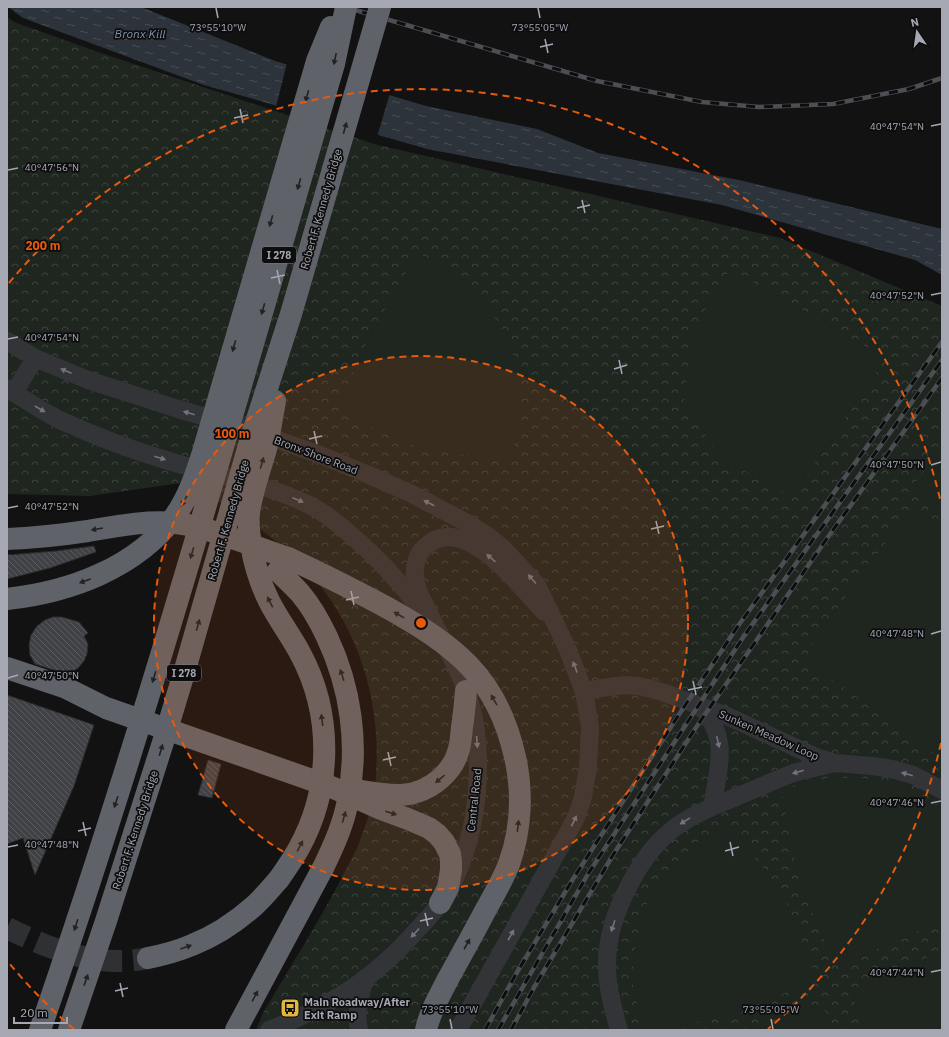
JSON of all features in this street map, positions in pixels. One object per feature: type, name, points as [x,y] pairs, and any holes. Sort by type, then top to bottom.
[{"type":"highway","points":[[7,599],[39,594],[66,587],[89,580],[109,570],[128,559],[147,545],[162,531],[185,500],[204,452],[318,61],[340,7]]},
{"type":"highway","name":"I 278","points":[[40,1030],[74,933],[130,759],[205,510],[334,64],[346,7]]},
{"type":"highway","name":"Robert F. Kennedy Bridge","points":[[69,1030],[106,921],[165,736],[251,438],[291,314],[380,7]]},
{"type":"highway","points":[[148,958],[170,953],[210,937],[255,906],[279,879],[299,848],[307,833],[320,789],[324,767],[325,749],[319,700],[309,670],[263,588],[254,560],[249,529],[251,503],[267,447],[291,314]]},
{"type":"highway","points":[[7,539],[29,538],[135,524],[175,523],[192,525],[228,538],[262,559],[325,576],[420,627],[452,649],[471,668],[481,680],[499,708],[509,733],[520,780],[517,832],[509,864],[496,892],[432,1009],[426,1030]]},
{"type":"highway","points":[[236,1030],[334,845],[343,821],[352,772],[352,729],[350,708],[346,687],[339,666],[323,628],[283,565]]},
{"type":"highway","points":[[7,668],[64,687],[106,708],[329,786],[380,810],[408,819],[429,828],[444,842],[451,861],[448,888],[440,903]]},
{"type":"highway","points":[[7,681],[62,699],[106,708]]},
{"type":"highway","points":[[329,786],[395,795],[413,794],[430,787],[446,774],[458,752],[466,691]]},
{"type":"street","name":"Bronx Shore Road","points":[[7,341],[35,358],[88,380],[178,410],[240,427],[318,454],[412,494],[445,511],[488,536],[504,549],[537,585],[557,626]]},
{"type":"street","points":[[35,358],[10,391],[61,420],[110,441],[172,462],[272,490],[306,503],[329,517],[370,551],[408,592],[435,627]]},
{"type":"street","points":[[435,627],[417,588],[415,578],[417,557],[421,549],[428,543],[438,538],[447,536],[456,537],[466,540],[488,554],[557,626],[584,692],[590,727],[586,784],[577,815],[458,1030]]},
{"type":"street","name":"Central Road","points":[[269,1030],[324,1005],[345,993],[386,961],[426,921],[440,903],[450,887],[464,856],[469,839],[475,805],[478,778],[477,741],[472,708],[466,691],[452,656],[435,627]]},
{"type":"street","name":"Sunken Meadow Loop","points":[[584,692],[625,684],[665,693],[727,716],[816,757],[836,763],[892,769],[913,776],[942,790]]},
{"type":"street","name":"Sunken Meadow Loop","points":[[703,707],[716,731],[720,751],[712,807]]},
{"type":"street","name":"Sunken Meadow Loop","points":[[619,1030],[609,990],[607,961],[612,930],[622,900],[650,852],[662,839],[682,823],[712,807],[793,773],[836,763]]},
{"type":"street","points":[[359,1030],[357,1016],[358,1003],[365,978]]},
{"type":"green space","points":[[7,17],[14,22],[98,52],[374,144],[780,238],[942,306],[942,1030],[256,1030],[263,1013],[333,894],[354,854],[365,827],[374,792],[377,755],[375,724],[370,694],[362,665],[351,637],[337,610],[320,585],[287,550],[246,519],[188,482],[90,496],[7,494]]},
{"type":"green space","points":[[418,253],[460,277],[479,295],[509,339],[519,382],[518,431],[509,462],[418,447],[345,416],[341,400],[370,335]]},
{"type":"green space","points":[[730,269],[879,354],[882,364],[792,496],[720,458],[684,400],[693,330]]},
{"type":"green space","points":[[942,447],[942,511],[911,488]]},
{"type":"green space","points":[[915,506],[942,527],[942,759],[899,726],[810,664],[810,647],[869,564]]},
{"type":"green space","points":[[832,777],[860,778],[882,781],[903,787],[923,796],[942,808],[942,916],[921,930],[846,962],[832,956],[800,885],[781,790]]},
{"type":"green space","points":[[729,823],[784,897],[814,971],[805,985],[739,1011],[665,1030],[645,1030],[633,989],[633,962],[643,910],[666,872],[702,838]]},
{"type":"green space","points":[[942,951],[942,1030],[866,1030],[853,999],[861,985]]},
{"type":"green space","points":[[812,1007],[827,1012],[834,1030],[760,1030]]},
{"type":"water","name":"Bronx Kill","points":[[8,7],[141,7],[275,61],[426,106],[537,129],[598,153],[739,180],[942,229],[942,275],[915,260],[722,205],[427,149],[201,84],[23,18]]},
{"type":"pier","points":[[287,63],[390,93],[377,137],[276,107]]},
{"type":"building","points":[[94,546],[96,552],[50,568],[7,579],[7,555]]},
{"type":"building","points":[[53,617],[62,617],[79,622],[88,633],[84,636],[88,644],[87,654],[84,661],[78,668],[69,674],[35,664],[30,655],[29,645],[31,635],[37,626],[45,620]]},
{"type":"building","points":[[7,695],[94,725],[74,786],[35,875],[23,838],[7,844]]},
{"type":"building","points":[[208,760],[221,764],[212,798],[198,795]]},
{"type":"tunnel","points":[[7,928],[48,946],[91,959],[121,961],[148,958]]},
{"type":"railway","points":[[345,7],[597,81],[702,102],[759,107],[833,104],[909,89],[942,78]]},
{"type":"railway","points":[[485,1030],[516,974],[573,879],[678,716],[738,626],[942,342]]},
{"type":"railway","points":[[498,1030],[588,874],[744,636],[942,360]]},
{"type":"railway","points":[[511,1030],[536,984],[613,855],[697,726],[828,537],[942,378]]},
{"type":"place","name":"Main Roadway/After Exit Ramp","points":[[290,1008]]}]
